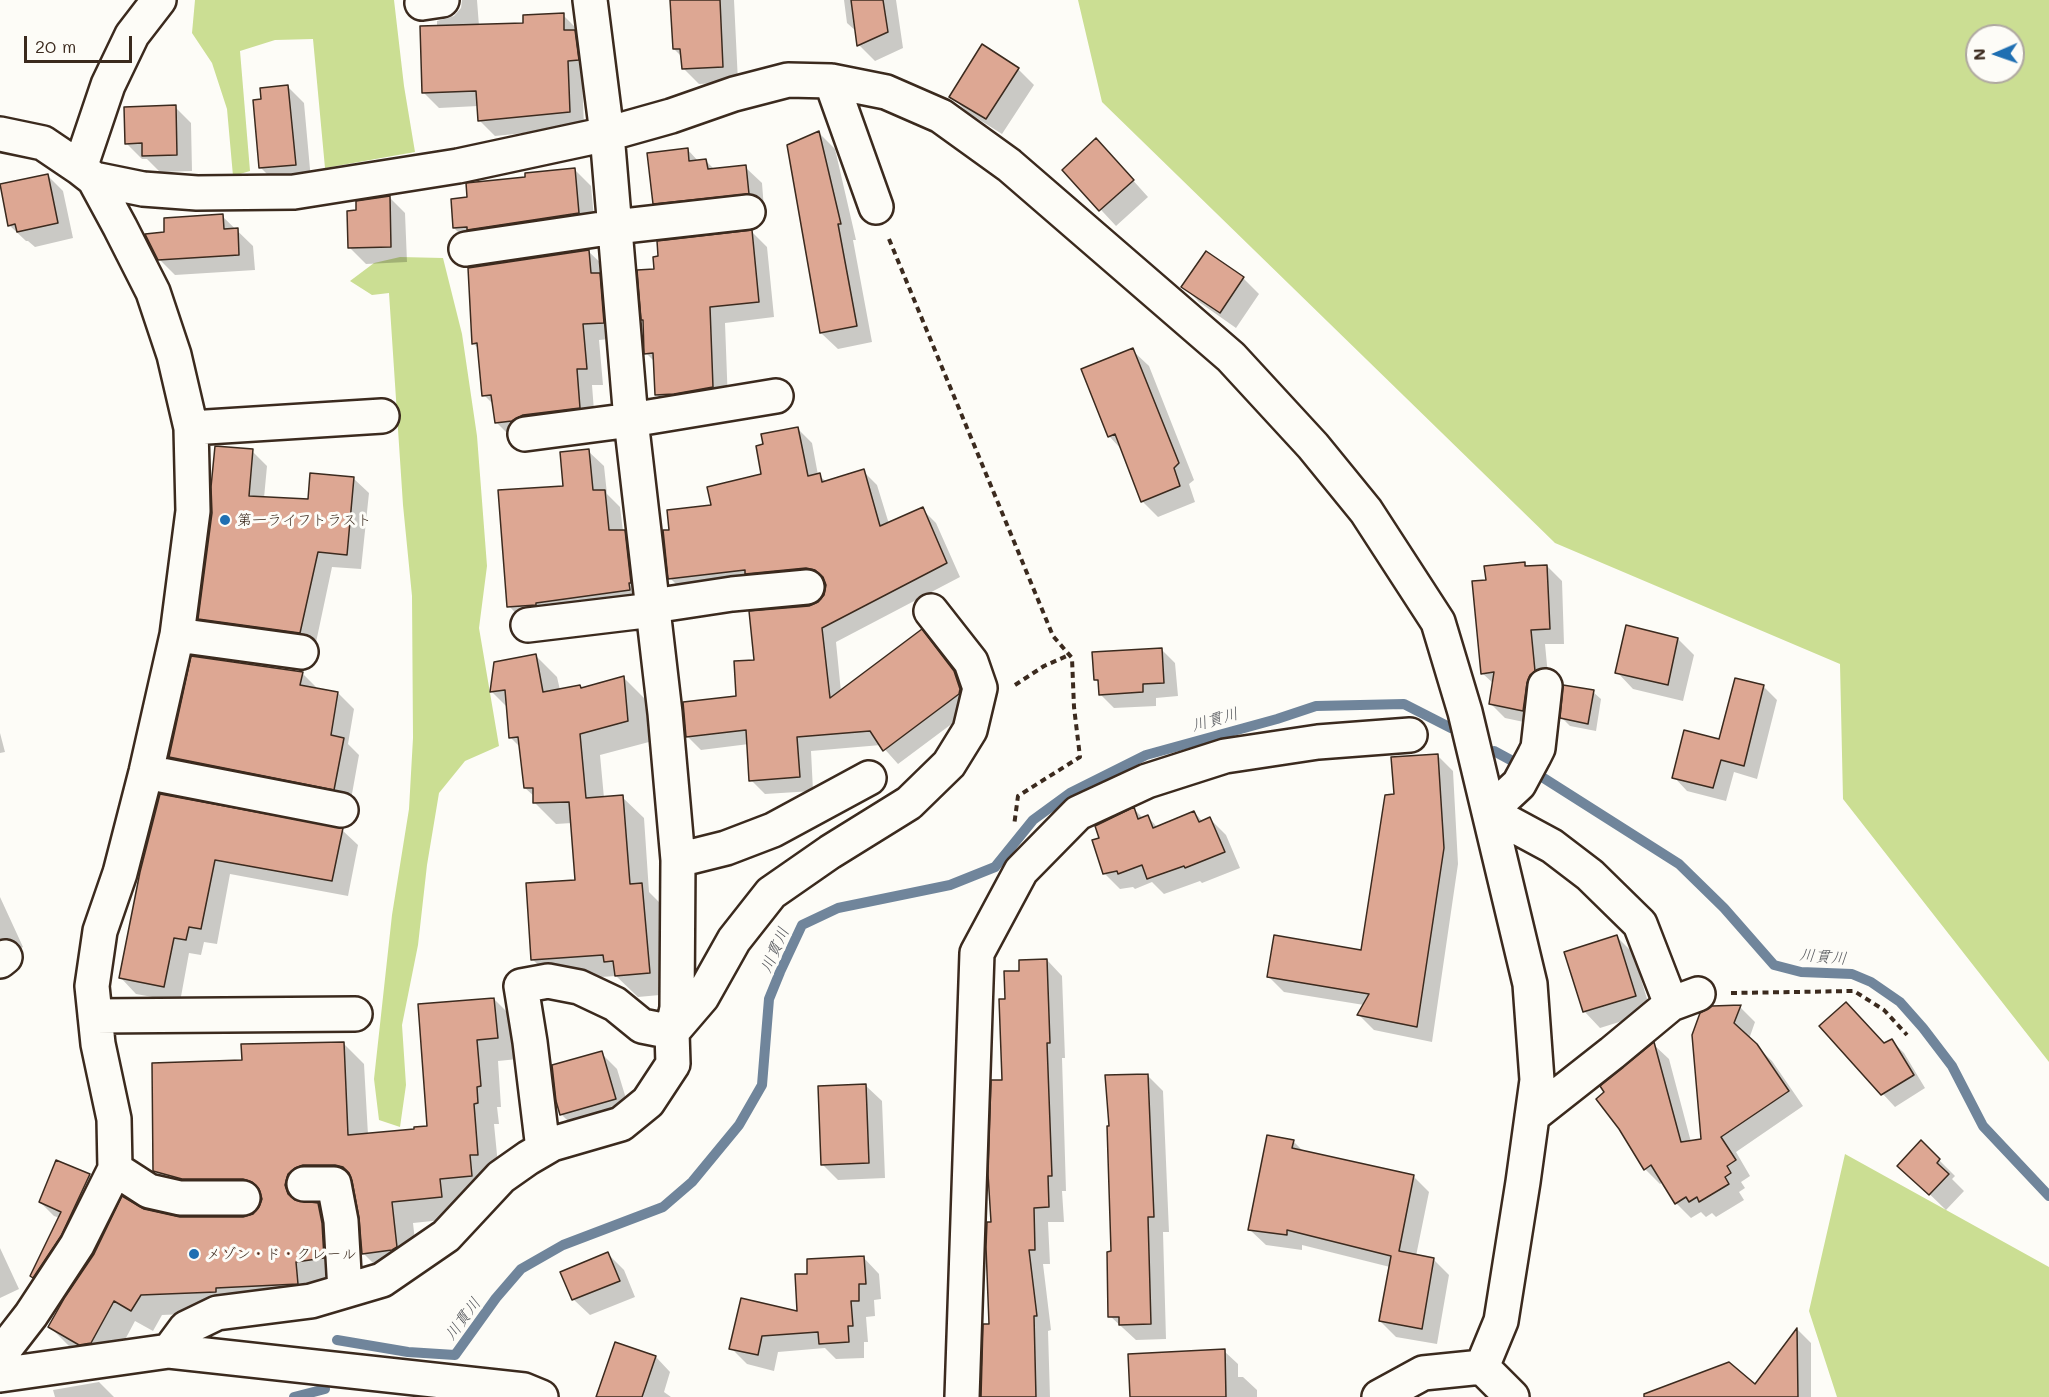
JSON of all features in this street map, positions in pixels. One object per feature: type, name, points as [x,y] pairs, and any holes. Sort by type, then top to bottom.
[{"type":"street","points":[[0,1355],[31,1315],[77,1245],[115,1169],[114,1119],[98,1044],[92,986],[100,931],[120,873],[177,635],[193,511],[190,428],[174,355],[153,292],[120,227],[87,173],[108,85],[132,35],[159,0]]},
{"type":"street","points":[[169,1351],[186,1328],[217,1313],[311,1301],[382,1280],[446,1236],[501,1177],[543,1149],[552,1144],[621,1124],[648,1102],[673,1064],[672,1032],[677,1008],[678,860],[653,608],[631,420],[607,134],[590,0]]},
{"type":"street","points":[[0,134],[43,143],[87,173],[142,189],[197,193],[294,192],[458,166],[607,134],[671,116],[734,94],[788,80],[831,81],[886,92],[941,116],[1009,165],[1231,357],[1313,446],[1366,511],[1438,622],[1465,712],[1530,984],[1537,1080],[1501,1321],[1482,1366]]},
{"type":"street","points":[[831,81],[876,207]]},
{"type":"street","points":[[466,249],[615,227],[748,212]]},
{"type":"street","points":[[525,434],[631,420],[776,396]]},
{"type":"street","points":[[190,428],[382,416]]},
{"type":"street","points":[[528,625],[653,608],[732,594],[807,587]]},
{"type":"street","points":[[672,1032],[702,997],[734,940],[771,893],[830,852],[909,803],[949,764],[970,730],[980,688],[971,662],[931,611]]},
{"type":"street","points":[[177,635],[301,652]]},
{"type":"street","points":[[1490,812],[1519,784],[1538,747],[1545,687]]},
{"type":"street","points":[[962,1397],[977,953],[1021,872],[1078,813],[1147,781],[1225,756],[1318,742],[1410,735]]},
{"type":"street","points":[[146,772],[341,810]]},
{"type":"street","points":[[678,860],[726,848],[772,830],[869,778]]},
{"type":"street","points":[[1490,812],[1552,846],[1590,875],[1640,924],[1684,999],[1532,1116]]},
{"type":"street","points":[[543,1149],[521,986],[548,981],[579,987],[615,1004],[642,1026],[672,1032]]},
{"type":"street","points":[[95,1016],[355,1014]]},
{"type":"street","points":[[115,1169],[149,1191],[180,1198],[243,1198]]},
{"type":"street","points":[[304,1184],[334,1184],[341,1221],[345,1291]]},
{"type":"street","points":[[0,1375],[169,1351],[524,1390],[541,1397]]},
{"type":"street","points":[[1379,1397],[1423,1373],[1482,1366]]},
{"type":"street","points":[[1482,1366],[1512,1397]]},
{"type":"path","points":[[876,207],[1053,636],[1072,658],[1074,707],[1080,757],[1018,796],[1014,826]]},
{"type":"path","points":[[973,719],[995,699],[1044,666],[1069,655]]},
{"type":"path","points":[[1684,999],[1854,991],[1884,1010],[1907,1035]]},
{"type":"green space","points":[[195,0],[394,0],[404,86],[415,152],[325,168],[313,39],[275,40],[240,51],[250,171],[233,176],[227,109],[212,63],[192,33]]},
{"type":"green space","points":[[1078,0],[2049,0],[2049,1062],[1843,799],[1840,664],[1555,543],[1102,102]]},
{"type":"green space","points":[[400,257],[443,258],[462,334],[477,436],[487,566],[479,628],[499,746],[465,761],[439,793],[427,865],[418,945],[402,1025],[406,1085],[400,1127],[379,1120],[374,1079],[392,915],[409,809],[413,738],[412,596],[403,505],[389,293],[372,295],[350,281],[374,263]]},
{"type":"green space","points":[[1845,1154],[2049,1267],[2049,1397],[1837,1397],[1809,1311]]},
{"type":"building","points":[[670,0],[720,0],[723,67],[682,69],[680,49],[673,49]]},
{"type":"building","points":[[851,0],[883,0],[888,32],[857,46]]},
{"type":"building","points":[[564,13],[564,30],[575,30],[579,60],[568,61],[570,112],[478,121],[476,91],[422,93],[420,26],[523,23],[523,15]]},
{"type":"building","points":[[982,44],[1019,68],[986,119],[949,97]]},
{"type":"building","points":[[288,85],[296,165],[259,168],[253,100],[261,99],[260,88]]},
{"type":"building","points":[[176,105],[177,155],[142,156],[142,143],[125,144],[124,107]]},
{"type":"building","points":[[819,131],[841,224],[838,224],[857,326],[820,333],[787,145]]},
{"type":"building","points":[[1096,138],[1134,180],[1099,211],[1062,170]]},
{"type":"building","points":[[688,148],[689,161],[706,159],[708,169],[746,165],[749,194],[653,204],[647,153]]},
{"type":"building","points":[[575,168],[579,213],[467,230],[467,227],[453,228],[451,199],[467,197],[466,183],[525,177],[525,173]]},
{"type":"building","points":[[48,174],[58,223],[17,232],[15,224],[8,226],[0,184]]},
{"type":"building","points":[[390,196],[391,247],[348,248],[347,211],[356,210],[356,201]]},
{"type":"building","points":[[223,214],[224,229],[238,228],[239,255],[158,260],[145,234],[164,232],[164,218]]},
{"type":"building","points":[[752,230],[759,302],[710,307],[713,387],[655,395],[653,353],[644,354],[643,320],[641,320],[637,270],[654,269],[653,257],[658,256],[657,241]]},
{"type":"building","points":[[589,250],[591,273],[600,273],[604,323],[583,324],[587,369],[577,369],[580,408],[523,415],[512,421],[495,423],[491,395],[482,396],[477,343],[472,344],[468,268]]},
{"type":"building","points":[[1206,251],[1244,277],[1220,313],[1181,287]]},
{"type":"building","points":[[1133,348],[1179,463],[1174,468],[1180,486],[1141,502],[1115,434],[1108,437],[1081,369]]},
{"type":"building","points":[[798,427],[808,476],[820,473],[822,482],[864,469],[880,526],[923,507],[947,563],[822,628],[830,698],[922,629],[954,671],[960,689],[959,694],[883,751],[870,731],[797,737],[800,777],[749,781],[746,730],[686,737],[683,702],[736,696],[734,661],[754,660],[749,611],[809,606],[818,602],[824,595],[826,585],[823,577],[815,570],[806,568],[745,574],[745,570],[668,579],[663,530],[669,530],[667,510],[711,505],[707,487],[761,474],[756,446],[763,444],[761,434]]},
{"type":"building","points":[[215,446],[253,449],[249,496],[308,499],[310,473],[354,477],[347,555],[318,552],[300,633],[198,619],[212,513],[211,487]]},
{"type":"building","points":[[589,449],[593,490],[605,490],[609,530],[625,530],[630,590],[536,603],[536,605],[507,607],[498,490],[563,486],[560,452]]},
{"type":"building","points":[[1525,562],[1525,566],[1547,565],[1550,629],[1531,630],[1535,671],[1530,675],[1527,683],[1523,711],[1489,704],[1494,672],[1481,674],[1472,581],[1486,580],[1484,566]]},
{"type":"building","points":[[1626,625],[1678,638],[1668,685],[1615,673]]},
{"type":"building","points":[[1162,648],[1164,683],[1143,684],[1143,692],[1099,695],[1098,680],[1094,680],[1092,652]]},
{"type":"building","points":[[536,654],[543,692],[580,685],[581,688],[624,676],[628,721],[580,734],[586,798],[623,795],[630,884],[642,883],[650,973],[615,976],[613,961],[604,962],[603,955],[531,960],[526,883],[575,880],[569,802],[533,803],[533,788],[524,788],[518,737],[509,738],[505,690],[490,692],[494,662]]},
{"type":"building","points":[[191,656],[303,672],[300,685],[338,692],[331,735],[344,738],[334,790],[169,757]]},
{"type":"building","points":[[1735,678],[1764,685],[1744,766],[1721,760],[1713,788],[1672,778],[1684,730],[1719,739]]},
{"type":"building","points":[[1563,685],[1594,690],[1588,724],[1560,718]]},
{"type":"building","points":[[1438,754],[1444,848],[1417,1027],[1357,1015],[1369,994],[1267,977],[1274,935],[1361,950],[1385,795],[1394,794],[1391,757]]},
{"type":"building","points":[[160,794],[343,828],[332,881],[215,860],[201,929],[189,927],[186,940],[174,938],[164,987],[119,978],[140,872]]},
{"type":"building","points":[[1134,807],[1138,819],[1148,815],[1153,828],[1194,811],[1199,822],[1210,817],[1225,852],[1185,868],[1184,866],[1147,879],[1142,865],[1118,874],[1117,871],[1103,874],[1092,840],[1099,838],[1095,826]]},
{"type":"building","points":[[1617,935],[1636,996],[1583,1012],[1564,952]]},
{"type":"building","points":[[1047,959],[1050,1043],[1047,1043],[1052,1176],[1048,1176],[1049,1207],[1034,1208],[1035,1250],[1029,1250],[1037,1316],[1034,1316],[1036,1397],[981,1397],[983,1324],[989,1324],[986,1247],[987,1222],[991,1222],[988,1174],[991,1080],[1002,1080],[999,999],[1005,999],[1004,971],[1019,971],[1019,960]]},
{"type":"building","points":[[494,998],[498,1038],[477,1040],[481,1086],[477,1087],[478,1103],[474,1104],[478,1155],[470,1155],[472,1176],[440,1179],[442,1197],[392,1202],[397,1247],[392,1250],[362,1254],[359,1218],[349,1173],[343,1167],[335,1165],[303,1165],[288,1174],[285,1185],[288,1194],[295,1200],[318,1203],[322,1223],[324,1258],[296,1262],[298,1284],[216,1288],[216,1292],[141,1295],[131,1311],[114,1301],[91,1343],[79,1345],[48,1327],[94,1254],[122,1196],[144,1209],[180,1217],[243,1217],[253,1214],[259,1207],[262,1199],[259,1189],[252,1182],[243,1179],[182,1179],[153,1171],[152,1063],[242,1060],[241,1044],[344,1042],[348,1135],[414,1129],[414,1127],[427,1126],[418,1004]]},
{"type":"building","points":[[1846,1002],[1884,1043],[1892,1039],[1914,1075],[1881,1095],[1819,1026]]},
{"type":"building","points":[[1741,1005],[1734,1023],[1757,1044],[1789,1091],[1721,1137],[1736,1160],[1727,1166],[1731,1173],[1725,1177],[1729,1184],[1699,1202],[1697,1197],[1689,1202],[1686,1197],[1675,1204],[1651,1165],[1644,1170],[1619,1129],[1596,1099],[1604,1092],[1600,1086],[1654,1042],[1681,1142],[1701,1139],[1692,1035],[1700,1013],[1712,1006]]},
{"type":"building","points":[[602,1051],[616,1099],[560,1115],[552,1065]]},
{"type":"building","points":[[1148,1074],[1154,1217],[1148,1217],[1151,1324],[1119,1325],[1119,1317],[1108,1317],[1107,1252],[1111,1251],[1107,1126],[1109,1126],[1105,1075]]},
{"type":"building","points":[[866,1084],[869,1163],[821,1165],[818,1086]]},
{"type":"building","points":[[1267,1135],[1294,1140],[1292,1148],[1414,1175],[1399,1251],[1434,1258],[1422,1329],[1379,1321],[1391,1256],[1287,1230],[1287,1235],[1248,1230]]},
{"type":"building","points":[[1921,1140],[1940,1159],[1937,1163],[1949,1174],[1929,1195],[1897,1166]]},
{"type":"building","points":[[56,1160],[90,1174],[61,1236],[33,1278],[30,1276],[61,1212],[39,1202]]},
{"type":"building","points":[[608,1252],[620,1281],[572,1300],[560,1272]]},
{"type":"building","points":[[864,1256],[866,1284],[859,1284],[859,1301],[851,1301],[853,1326],[848,1326],[849,1342],[819,1344],[818,1332],[762,1336],[758,1355],[729,1349],[741,1298],[797,1311],[795,1274],[807,1274],[807,1259]]},
{"type":"building","points":[[1797,1328],[1798,1397],[1644,1397],[1644,1394],[1729,1362],[1755,1384]]},
{"type":"building","points":[[615,1342],[656,1356],[642,1397],[596,1397]]},
{"type":"building","points":[[1225,1349],[1226,1397],[1130,1397],[1128,1354]]},
{"type":"waterway","name":"川貫川","points":[[337,1340],[408,1352],[455,1355],[496,1298],[521,1269],[563,1245],[663,1207],[692,1182],[739,1125],[762,1085],[769,999],[802,925],[838,908],[950,885],[995,867],[1033,820],[1070,793],[1146,755],[1316,706],[1404,704],[1451,728]]},
{"type":"waterway","name":"川貫川","points":[[1494,751],[1542,777],[1679,864],[1724,908],[1774,965],[1801,972],[1852,974],[1871,982],[1900,1002],[1952,1066],[1983,1126],[2049,1196]]},
{"type":"waterway","name":"川貫川","points":[[294,1397],[325,1389]]},
{"type":"place","name":"第一ライフトラスト","points":[[225,520]]},
{"type":"place","name":"メゾン・ド・クレール","points":[[194,1254]]}]
